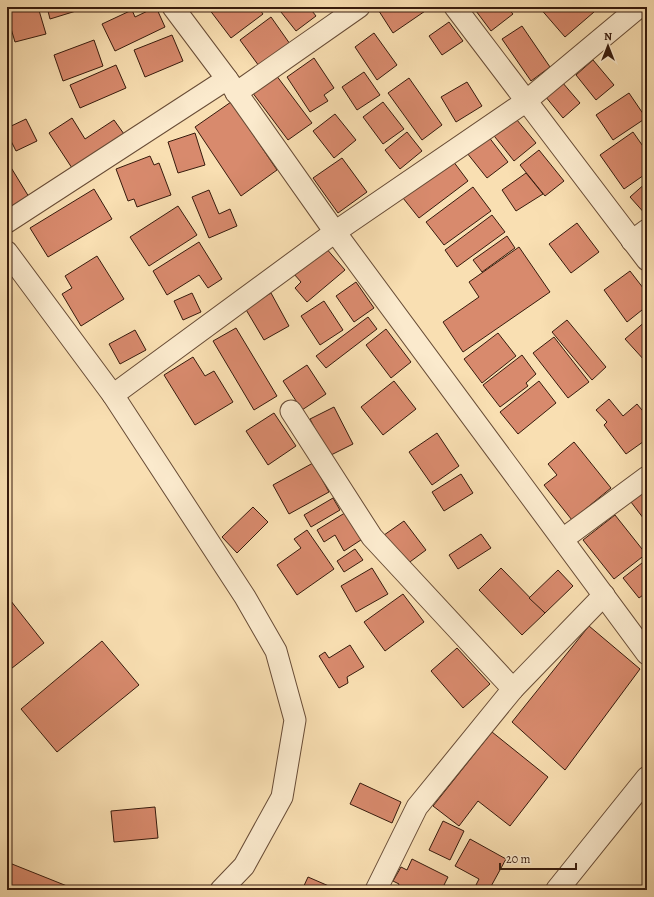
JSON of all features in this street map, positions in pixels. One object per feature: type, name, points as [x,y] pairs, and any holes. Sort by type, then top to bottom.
[{"type":"street","points":[[172,7],[231,86],[335,232],[647,654]]},
{"type":"street","points":[[7,222],[359,7]]},
{"type":"street","points":[[455,7],[525,102],[640,235],[647,260]]},
{"type":"street","points":[[113,395],[335,232],[525,102],[638,7]]},
{"type":"street","points":[[7,252],[113,395],[245,597],[276,651],[296,720],[282,797],[244,866],[220,890]]},
{"type":"street","points":[[290,411],[372,537],[513,689]]},
{"type":"street","points":[[563,539],[647,477]]},
{"type":"street","points":[[376,890],[417,807],[513,689],[604,595]]},
{"type":"street","points":[[557,890],[647,778]]},
{"type":"building","points":[[38,7],[46,34],[15,42],[7,15],[7,8]]},
{"type":"building","points":[[47,7],[89,7],[50,19]]},
{"type":"building","points":[[156,7],[165,27],[115,51],[102,24],[132,10],[135,17]]},
{"type":"building","points":[[211,7],[258,7],[263,14],[231,38],[209,9]]},
{"type":"building","points":[[277,7],[309,7],[316,16],[296,31]]},
{"type":"building","points":[[431,7],[393,33],[377,8]]},
{"type":"building","points":[[473,7],[507,7],[513,14],[491,31]]},
{"type":"building","points":[[539,7],[590,7],[594,12],[565,37]]},
{"type":"building","points":[[271,17],[290,44],[259,66],[240,40]]},
{"type":"building","points":[[449,22],[463,41],[442,55],[429,36]]},
{"type":"building","points":[[522,26],[550,67],[531,81],[502,39]]},
{"type":"building","points":[[374,33],[397,65],[377,80],[355,47]]},
{"type":"building","points":[[172,35],[183,61],[145,77],[134,50]]},
{"type":"building","points":[[94,40],[103,66],[63,81],[54,55]]},
{"type":"building","points":[[314,58],[334,88],[324,95],[328,101],[310,112],[287,77]]},
{"type":"building","points":[[593,60],[614,85],[596,100],[576,75]]},
{"type":"building","points":[[116,65],[126,88],[80,108],[70,85]]},
{"type":"building","points":[[364,72],[380,95],[357,110],[342,87]]},
{"type":"building","points":[[276,75],[312,123],[288,140],[252,92]]},
{"type":"building","points":[[409,78],[442,125],[422,140],[388,93]]},
{"type":"building","points":[[467,82],[482,106],[456,122],[441,97]]},
{"type":"building","points":[[562,82],[580,103],[563,118],[545,96]]},
{"type":"building","points":[[629,93],[646,118],[613,140],[596,115]]},
{"type":"building","points":[[231,102],[277,170],[241,196],[195,127]]},
{"type":"building","points":[[383,102],[404,129],[383,144],[363,117]]},
{"type":"building","points":[[335,114],[356,140],[334,158],[313,131]]},
{"type":"building","points":[[512,114],[536,143],[514,161],[491,132]]},
{"type":"building","points":[[72,118],[85,139],[114,120],[124,134],[72,168],[49,133]]},
{"type":"building","points":[[26,119],[37,141],[16,151],[7,133],[7,128]]},
{"type":"building","points":[[407,132],[422,151],[400,169],[385,150]]},
{"type":"building","points":[[633,132],[647,152],[647,173],[624,189],[600,155]]},
{"type":"building","points":[[195,133],[205,165],[178,173],[168,142]]},
{"type":"building","points":[[488,136],[508,162],[487,178],[467,153]]},
{"type":"building","points":[[539,150],[564,181],[545,196],[520,165]]},
{"type":"building","points":[[150,156],[154,165],[159,163],[171,195],[137,207],[134,199],[128,201],[116,169]]},
{"type":"building","points":[[342,158],[367,192],[338,213],[313,178]]},
{"type":"building","points":[[7,161],[29,197],[7,211]]},
{"type":"building","points":[[453,161],[468,181],[419,218],[403,198]]},
{"type":"building","points":[[526,173],[543,194],[516,211],[502,190]]},
{"type":"building","points":[[647,182],[647,216],[630,197]]},
{"type":"building","points":[[473,187],[491,211],[444,245],[426,222]]},
{"type":"building","points":[[94,189],[112,219],[48,257],[30,228]]},
{"type":"building","points":[[209,190],[219,214],[230,209],[237,226],[209,238],[192,197]]},
{"type":"building","points":[[178,206],[197,235],[149,266],[130,237]]},
{"type":"building","points":[[492,215],[505,232],[457,267],[445,250]]},
{"type":"building","points":[[577,223],[599,252],[571,273],[549,244]]},
{"type":"building","points":[[507,236],[515,248],[482,272],[473,260]]},
{"type":"building","points":[[199,242],[222,279],[208,288],[199,275],[167,295],[153,271]]},
{"type":"building","points":[[325,247],[345,270],[307,302],[295,288],[301,282],[294,274]]},
{"type":"building","points":[[519,247],[550,292],[463,352],[443,322],[479,297],[469,282]]},
{"type":"building","points":[[97,256],[124,299],[81,326],[62,294],[72,288],[65,276]]},
{"type":"building","points":[[630,271],[647,293],[647,306],[627,322],[604,290]]},
{"type":"building","points":[[356,282],[374,308],[354,322],[336,296]]},
{"type":"building","points":[[192,293],[201,312],[183,320],[174,301]]},
{"type":"building","points":[[271,293],[289,326],[264,340],[245,308]]},
{"type":"building","points":[[324,301],[343,330],[320,345],[301,316]]},
{"type":"building","points":[[368,317],[377,329],[326,368],[316,356]]},
{"type":"building","points":[[567,320],[606,367],[592,380],[552,332]]},
{"type":"building","points":[[647,320],[647,359],[645,361],[625,339]]},
{"type":"building","points":[[236,328],[277,396],[254,410],[213,341]]},
{"type":"building","points":[[386,329],[411,362],[391,378],[366,345]]},
{"type":"building","points":[[135,330],[146,350],[120,364],[109,344]]},
{"type":"building","points":[[498,333],[516,356],[482,383],[464,359]]},
{"type":"building","points":[[554,337],[589,382],[568,398],[533,353]]},
{"type":"building","points":[[522,355],[536,374],[526,383],[528,386],[500,407],[483,385]]},
{"type":"building","points":[[193,357],[205,376],[214,371],[233,402],[195,425],[164,375]]},
{"type":"building","points":[[307,365],[326,394],[302,410],[283,381]]},
{"type":"building","points":[[394,381],[416,409],[383,435],[361,407]]},
{"type":"building","points":[[539,381],[556,403],[518,434],[500,412]]},
{"type":"building","points":[[609,399],[623,416],[637,404],[647,416],[647,439],[626,454],[604,425],[607,422],[596,410]]},
{"type":"building","points":[[334,407],[353,444],[329,456],[310,419]]},
{"type":"building","points":[[274,413],[296,446],[268,465],[246,431]]},
{"type":"building","points":[[437,433],[459,466],[432,485],[409,452]]},
{"type":"building","points":[[574,442],[611,488],[572,520],[544,485],[557,475],[548,464]]},
{"type":"building","points":[[313,463],[329,492],[289,514],[273,485]]},
{"type":"building","points":[[461,474],[473,493],[444,511],[432,492]]},
{"type":"building","points":[[647,490],[647,523],[631,502]]},
{"type":"building","points":[[333,498],[340,510],[311,527],[304,515]]},
{"type":"building","points":[[253,507],[268,522],[237,553],[222,537]]},
{"type":"building","points":[[348,511],[364,538],[344,551],[335,535],[324,542],[317,530]]},
{"type":"building","points":[[615,515],[646,554],[614,579],[583,540]]},
{"type":"building","points":[[404,521],[426,550],[399,570],[377,540]]},
{"type":"building","points":[[307,530],[334,569],[297,595],[277,565],[301,548],[294,539]]},
{"type":"building","points":[[481,534],[491,548],[458,569],[449,555]]},
{"type":"building","points":[[355,549],[363,560],[344,572],[337,561]]},
{"type":"building","points":[[647,559],[647,592],[639,598],[623,578]]},
{"type":"building","points":[[372,568],[388,594],[356,612],[341,586]]},
{"type":"building","points":[[501,568],[545,613],[522,635],[479,590]]},
{"type":"building","points":[[558,570],[573,586],[545,613],[529,598]]},
{"type":"building","points":[[403,594],[424,622],[385,651],[364,622]]},
{"type":"building","points":[[7,596],[44,643],[7,672]]},
{"type":"building","points":[[589,626],[640,669],[565,770],[512,722]]},
{"type":"building","points":[[102,641],[139,685],[57,752],[21,709]]},
{"type":"building","points":[[350,645],[364,667],[347,677],[348,683],[339,688],[319,656],[325,652],[329,658]]},
{"type":"building","points":[[457,648],[490,684],[463,708],[431,671]]},
{"type":"building","points":[[492,732],[548,777],[510,826],[478,801],[459,826],[433,806]]},
{"type":"building","points":[[360,783],[401,802],[392,823],[350,804]]},
{"type":"building","points":[[155,807],[158,838],[114,842],[111,811]]},
{"type":"building","points":[[443,821],[464,831],[450,860],[429,850]]},
{"type":"building","points":[[470,839],[506,859],[489,890],[474,889],[479,879],[455,866]]},
{"type":"building","points":[[412,859],[448,877],[444,885],[451,888],[450,890],[403,890],[398,887],[399,884],[393,881],[401,867],[407,870]]},
{"type":"building","points":[[7,862],[77,890],[7,890]]},
{"type":"building","points":[[308,877],[338,890],[302,890]]}]
